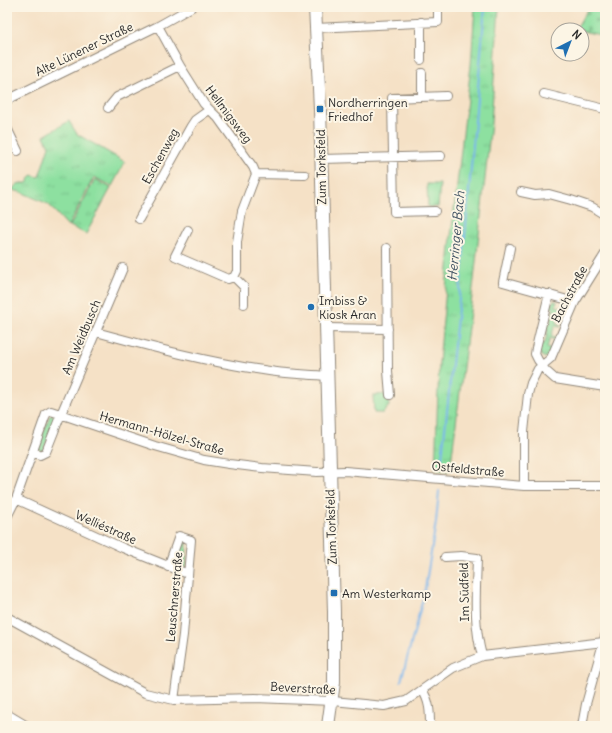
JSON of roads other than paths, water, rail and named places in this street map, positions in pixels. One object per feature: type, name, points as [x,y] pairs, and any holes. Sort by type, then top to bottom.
[{"type":"main road","name":"Zum Torksfeld","points":[[315,7],[321,159],[334,612],[334,682],[333,701],[328,726]]},
{"type":"street","name":"Alte Lünener Straße","points":[[7,100],[158,26],[192,7]]},
{"type":"street","points":[[316,28],[438,22],[438,7]]},
{"type":"street","points":[[421,22],[421,60]]},
{"type":"street","name":"Hellmigsweg","points":[[158,26],[180,66],[204,104],[218,118],[227,130],[253,167],[256,174]]},
{"type":"street","points":[[108,108],[117,97],[180,66]]},
{"type":"street","points":[[422,73],[422,97]]},
{"type":"street","points":[[544,94],[605,109]]},
{"type":"street","points":[[435,211],[394,212],[392,98],[446,96]]},
{"type":"street","name":"Eschenweg","points":[[139,219],[191,126],[195,120],[209,110]]},
{"type":"street","points":[[7,128],[18,151]]},
{"type":"street","points":[[321,159],[441,156]]},
{"type":"street","points":[[188,230],[175,256],[228,279],[234,277],[237,271],[237,242],[242,211],[256,174],[305,174]]},
{"type":"street","points":[[521,192],[535,195],[549,194],[571,200],[592,207],[605,215]]},
{"type":"street","points":[[387,248],[390,395]]},
{"type":"street","points":[[510,248],[503,282],[575,302]]},
{"type":"street","name":"Bachstraße","points":[[524,486],[524,432],[528,394],[535,374],[554,352],[575,302],[605,254]]},
{"type":"street","name":"Am Weidbusch","points":[[33,452],[44,454],[46,452],[60,414],[123,268]]},
{"type":"street","points":[[234,277],[244,287],[244,304]]},
{"type":"street","name":"Bachstraße","points":[[542,366],[536,354],[536,348],[549,294]]},
{"type":"street","points":[[326,328],[388,329]]},
{"type":"street","points":[[96,332],[155,348],[233,366],[265,371],[327,376]]},
{"type":"street","points":[[542,366],[549,375],[555,378],[605,387]]},
{"type":"street","points":[[7,518],[16,499],[46,414],[51,411],[60,414]]},
{"type":"street","name":"Hermann-Hölzel-Straße","points":[[60,414],[156,446],[204,460],[262,468],[329,472]]},
{"type":"street","name":"Ostfeldstraße","points":[[329,472],[345,471],[524,486],[605,486]]},
{"type":"street","name":"Welliéstraße","points":[[16,499],[123,548],[188,574]]},
{"type":"street","name":"Leuschnerstraße","points":[[168,567],[179,536],[191,540],[183,635],[174,700]]},
{"type":"street","name":"Im Südfeld","points":[[445,557],[461,556],[477,558],[475,616],[482,656]]},
{"type":"street","name":"Beverstraße","points":[[7,617],[145,693],[174,700],[255,698],[333,701],[384,706],[406,701],[453,668],[482,656],[604,639]]},
{"type":"street","points":[[582,726],[586,704],[604,639]]},
{"type":"street","points":[[422,690],[427,697],[430,707],[430,726]]},
{"type":"street","points":[[7,714],[27,726]]},
{"type":"waterway","name":"Herringer Bach","points":[[441,467],[462,271],[485,7]]},
{"type":"waterway","name":"Herringer Bach","points":[[401,681],[424,595],[436,522],[439,491]]},
{"type":"place","name":"Nordherringen Friedhof","points":[[320,109]]},
{"type":"place","name":"Imbiss & Kiosk Aran","points":[[311,307]]},
{"type":"place","name":"Am Westerkamp","points":[[334,593]]}]
